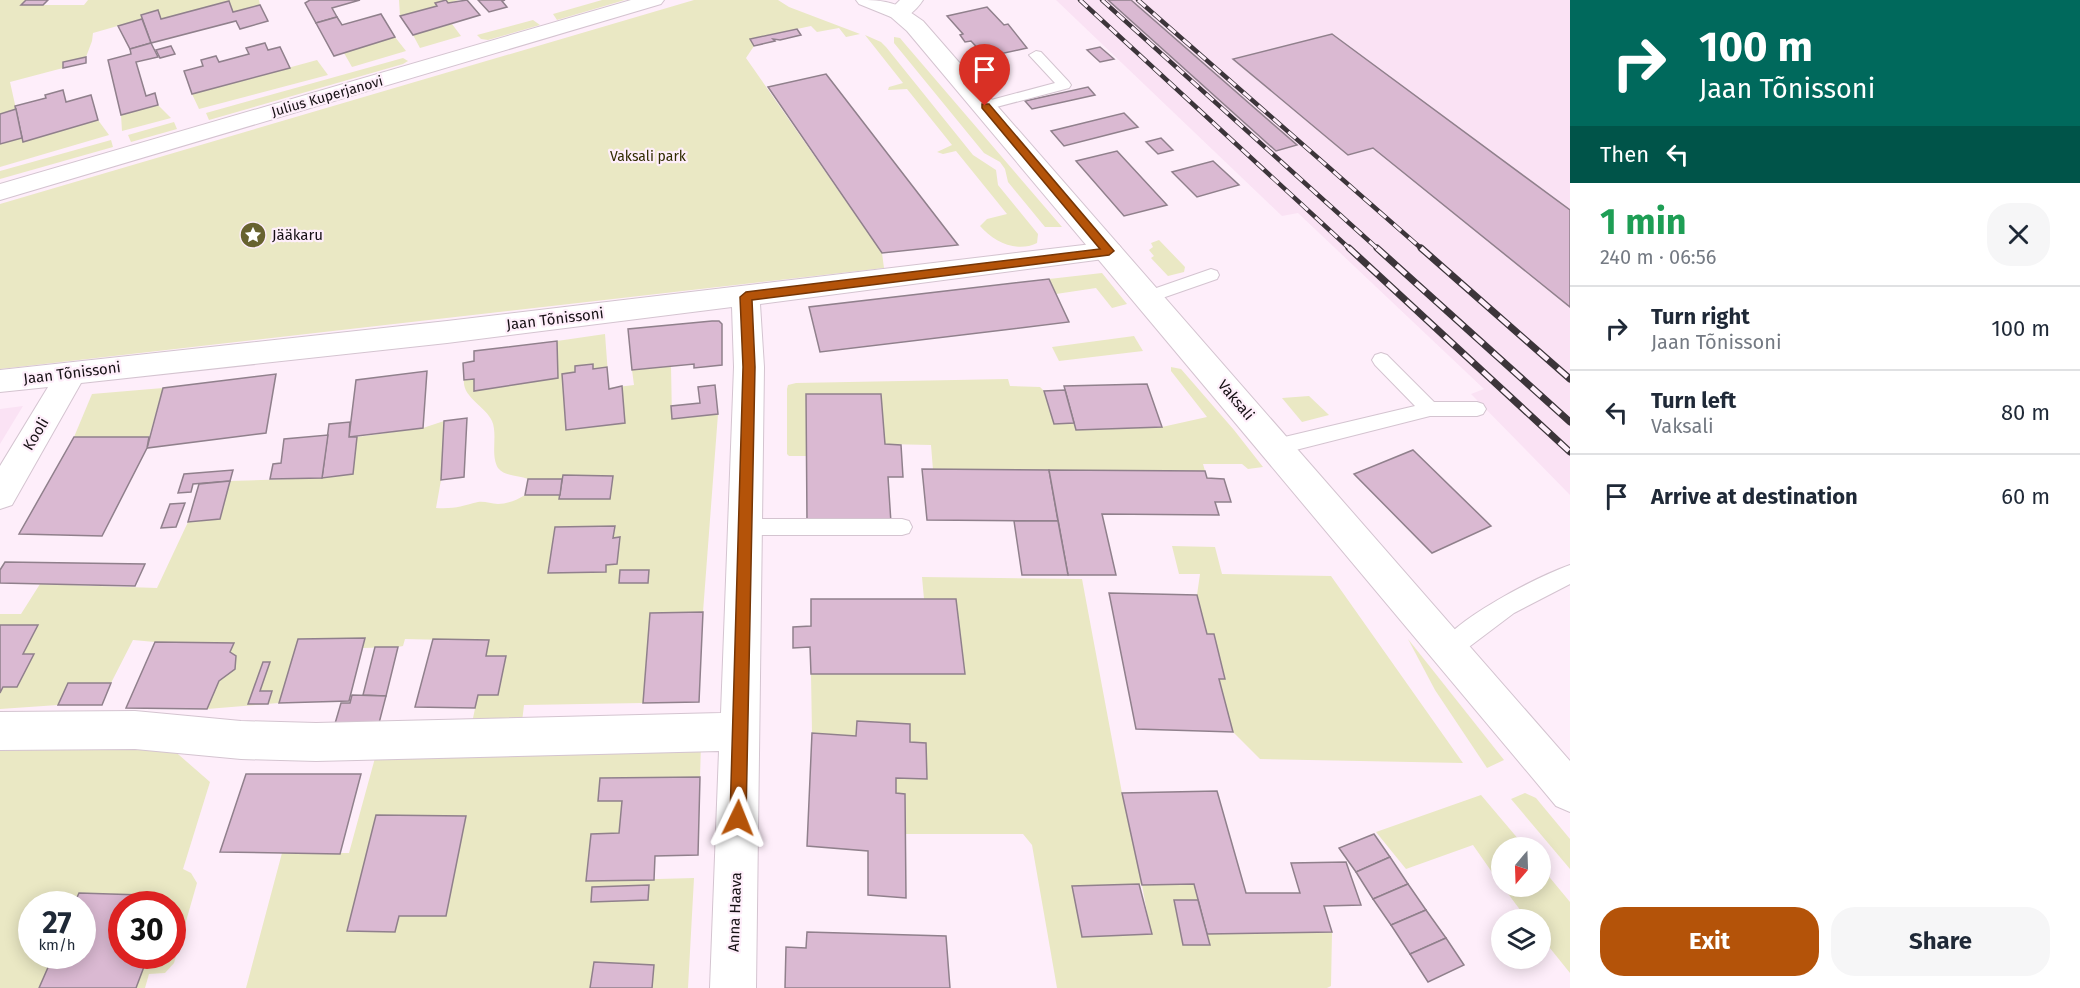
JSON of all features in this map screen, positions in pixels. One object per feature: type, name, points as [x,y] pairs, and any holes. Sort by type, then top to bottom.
[{"type":"street","name":"Julius Kuperjanovi","points":[[0,192],[654,0]]},
{"type":"street","name":"Vaksali","points":[[866,0],[905,7],[915,26],[1570,792]]},
{"type":"street","name":"Jaan Tõnissoni","points":[[0,381],[746,297],[1109,251]]},
{"type":"street","name":"Anna Haava","points":[[734,988],[749,367],[746,297]]},
{"type":"street","name":"Kooli","points":[[0,495],[72,373]]},
{"type":"street","points":[[0,731],[135,730],[242,740],[316,742],[740,732]]},
{"type":"lane","points":[[985,106],[1064,85],[1036,55]]},
{"type":"lane","points":[[1148,297],[1211,274]]},
{"type":"lane","points":[[1381,360],[1430,409]]},
{"type":"lane","points":[[1276,447],[1430,409],[1477,409]]},
{"type":"lane","points":[[744,527],[902,527]]},
{"type":"lane","points":[[1449,649],[1473,628],[1505,607],[1570,574]]},
{"type":"shaded area","points":[[1056,0],[1570,0],[1570,495],[1471,394],[1484,389],[1298,213],[1282,216]]},
{"type":"shaded area","points":[[23,406],[0,444],[0,409]]},
{"type":"green space","points":[[0,0],[26,0],[22,5],[84,5],[88,0],[259,0],[260,5],[233,12],[228,1],[161,19],[158,10],[141,15],[142,19],[93,33],[86,57],[63,62],[63,68],[10,82],[16,109],[0,114]]},
{"type":"green space","points":[[399,0],[446,0],[435,3],[437,6],[400,16]]},
{"type":"green space","points":[[602,0],[625,0],[557,20],[553,14]]},
{"type":"green space","name":"Vaksali park","points":[[694,0],[778,0],[789,7],[860,34],[846,37],[839,28],[817,32],[811,26],[750,39],[754,46],[746,58],[882,253],[884,268],[0,369],[0,204]]},
{"type":"green space","points":[[533,20],[540,25],[488,40],[481,39],[477,35]]},
{"type":"green space","points":[[452,24],[461,36],[420,48],[413,35]]},
{"type":"green space","points":[[865,35],[881,42],[886,47],[973,155],[996,170],[998,185],[1038,234],[1037,243],[1022,247],[1006,244],[992,237],[980,226],[987,219],[1007,214],[956,151],[943,154],[937,152],[952,145],[907,89],[888,90],[889,87],[903,83]]},
{"type":"green space","points":[[395,37],[406,51],[352,67],[344,53],[347,50]]},
{"type":"green space","points":[[894,37],[900,38],[1062,227],[1045,227],[1008,182],[1005,169],[1000,162],[984,153],[894,43]]},
{"type":"green space","points":[[403,58],[408,61],[209,120],[206,113]]},
{"type":"green space","points":[[317,60],[328,75],[199,109],[192,94]]},
{"type":"green space","points":[[158,105],[171,118],[122,131],[121,115]]},
{"type":"green space","points":[[98,120],[109,135],[0,167],[0,144],[22,138],[23,141]]},
{"type":"green space","points":[[174,122],[177,129],[131,142],[128,135]]},
{"type":"green space","points":[[111,140],[113,147],[0,179],[0,171]]},
{"type":"green space","points":[[1159,240],[1185,267],[1184,272],[1168,276],[1151,258],[1154,256],[1149,250],[1153,247],[1151,243]]},
{"type":"green space","points":[[1102,273],[1127,304],[1112,308],[1096,288],[1056,294],[1049,279]]},
{"type":"green space","points":[[605,334],[609,388],[634,385],[632,370],[671,366],[672,419],[718,414],[703,612],[650,613],[643,703],[524,705],[522,722],[472,723],[489,641],[405,639],[403,646],[363,648],[365,638],[298,639],[279,703],[207,709],[155,642],[133,640],[111,683],[68,683],[58,705],[0,709],[0,693],[38,626],[0,625],[0,614],[21,614],[40,584],[157,588],[188,522],[220,519],[230,481],[322,478],[352,474],[357,437],[423,428],[444,421],[441,480],[436,508],[454,508],[481,502],[501,504],[525,495],[528,479],[508,474],[498,468],[492,421],[470,396],[464,386],[464,380],[474,379],[475,391],[558,378],[557,341]]},
{"type":"green space","points":[[1134,336],[1143,351],[1059,361],[1052,347]]},
{"type":"green space","points":[[1171,367],[1181,369],[1263,467],[1248,469],[1242,464],[1203,464],[1205,471],[933,470],[931,445],[885,444],[881,394],[807,394],[807,456],[787,454],[787,389],[788,385],[796,383],[1008,379],[1010,386],[1040,387],[1044,391],[1055,424],[1074,423],[1077,430],[1162,427],[1207,417],[1171,371]]},
{"type":"green space","points":[[163,388],[149,437],[74,437],[92,394]]},
{"type":"green space","points":[[1309,396],[1329,415],[1302,422],[1282,398]]},
{"type":"green space","points":[[1172,546],[1215,547],[1222,574],[1331,576],[1463,763],[1260,759],[1233,732],[1219,679],[1225,678],[1214,634],[1207,634],[1197,595],[1200,574],[1179,574]]},
{"type":"green space","points":[[922,577],[1082,579],[1122,793],[1142,885],[1194,884],[1198,900],[1174,900],[1184,945],[1209,945],[1207,934],[1332,932],[1331,986],[1327,988],[1057,988],[1032,845],[1023,834],[906,834],[905,794],[896,793],[896,778],[927,779],[926,743],[910,742],[910,724],[857,721],[856,736],[812,733],[811,674],[965,674],[956,599],[924,599]],"holes":[[[1142,885],[1151,934],[1082,937],[1072,886]]]},
{"type":"green space","points":[[1408,639],[1504,760],[1487,768],[1435,690]]},
{"type":"green space","points":[[701,744],[700,777],[600,778],[598,801],[622,801],[619,833],[591,834],[586,881],[694,878],[688,988],[246,988],[282,853],[349,853],[375,758]]},
{"type":"green space","points":[[0,746],[171,748],[210,782],[183,869],[191,873],[197,883],[186,921],[186,891],[108,891],[108,969],[169,969],[165,973],[149,974],[145,988],[0,988]]},
{"type":"green space","points":[[1525,793],[1536,798],[1570,839],[1570,869],[1551,846],[1551,837],[1543,837],[1511,799]]},
{"type":"green space","points":[[1481,795],[1517,837],[1491,837],[1491,871],[1473,845],[1406,869],[1376,832]]},
{"type":"green space","points":[[1551,879],[1570,902],[1570,973],[1551,949],[1551,909],[1520,909],[1510,897],[1551,897]]},
{"type":"building","points":[[26,0],[48,0],[43,5],[21,5]]},
{"type":"building","points":[[310,0],[360,0],[332,8],[337,17],[316,23],[305,3]]},
{"type":"building","points":[[446,0],[448,3],[467,0],[480,15],[413,35],[400,16],[437,6],[435,3]]},
{"type":"building","points":[[478,0],[505,0],[502,1],[507,7],[489,12]]},
{"type":"building","points":[[1108,0],[1131,0],[1297,145],[1276,151]]},
{"type":"building","points":[[229,1],[233,12],[260,5],[268,21],[240,29],[236,21],[151,43],[141,15],[158,10],[161,19]]},
{"type":"building","points":[[987,7],[1004,25],[1008,24],[1027,48],[986,57],[971,41],[965,42],[960,35],[963,34],[947,16]]},
{"type":"building","points":[[381,14],[395,37],[334,56],[316,23],[337,17],[342,25]]},
{"type":"building","points":[[142,19],[151,43],[130,49],[118,26]]},
{"type":"building","points":[[797,29],[801,35],[780,40],[773,39],[775,41],[754,46],[750,39]]},
{"type":"building","points":[[1332,34],[1570,210],[1570,307],[1373,148],[1348,155],[1233,59]]},
{"type":"building","points":[[151,43],[158,57],[136,62],[146,96],[155,93],[158,105],[121,115],[108,60],[131,54],[130,49]]},
{"type":"building","points":[[265,43],[268,50],[280,47],[290,68],[192,94],[184,71],[203,66],[201,60],[216,56],[219,62],[249,54],[246,48]]},
{"type":"building","points":[[171,46],[175,54],[160,58],[156,50]]},
{"type":"building","points":[[1100,47],[1114,59],[1100,62],[1087,50]]},
{"type":"building","points":[[86,57],[86,63],[63,68],[63,62]]},
{"type":"building","points":[[826,74],[958,245],[882,253],[768,87]]},
{"type":"building","points":[[1088,87],[1095,95],[1032,109],[1025,101]]},
{"type":"building","points":[[63,90],[66,102],[91,95],[98,120],[23,142],[15,106],[46,98],[45,95]]},
{"type":"building","points":[[16,109],[22,138],[0,144],[0,114]]},
{"type":"building","points":[[1124,113],[1138,127],[1064,146],[1051,131]]},
{"type":"building","points":[[1161,138],[1173,150],[1158,154],[1146,142]]},
{"type":"building","points":[[1117,151],[1167,205],[1124,216],[1076,161]]},
{"type":"building","points":[[1213,161],[1239,185],[1197,197],[1172,172]]},
{"type":"building","points":[[1049,279],[1069,322],[820,352],[809,307]]},
{"type":"building","points":[[719,321],[722,324],[722,365],[694,368],[694,364],[632,370],[628,329]]},
{"type":"building","points":[[557,341],[558,378],[474,391],[474,379],[464,380],[463,363],[474,361],[474,351]]},
{"type":"building","points":[[593,364],[593,369],[607,367],[609,389],[622,386],[625,423],[566,430],[562,374],[575,372],[575,366]]},
{"type":"building","points":[[427,371],[423,428],[349,437],[356,380]]},
{"type":"building","points":[[276,374],[266,433],[147,448],[163,388]]},
{"type":"building","points":[[1147,384],[1162,427],[1076,430],[1064,386]]},
{"type":"building","points":[[715,385],[718,414],[672,419],[671,406],[700,403],[698,387]]},
{"type":"building","points":[[1065,390],[1074,423],[1054,424],[1044,391]]},
{"type":"building","points":[[806,394],[881,394],[885,444],[901,445],[903,477],[888,477],[891,523],[807,522]]},
{"type":"building","points":[[467,418],[464,477],[441,480],[444,421]]},
{"type":"building","points":[[350,422],[349,437],[357,437],[353,474],[322,478],[329,424]]},
{"type":"building","points":[[328,435],[322,478],[270,479],[273,464],[281,463],[284,439]]},
{"type":"building","points":[[74,437],[149,437],[147,448],[102,536],[19,534]]},
{"type":"building","points":[[1413,450],[1491,526],[1432,553],[1354,474]]},
{"type":"building","points":[[922,469],[1049,470],[1058,521],[927,520]]},
{"type":"building","points":[[233,470],[230,481],[193,484],[191,492],[178,493],[184,474]]},
{"type":"building","points":[[1049,470],[1205,471],[1207,478],[1224,479],[1231,502],[1215,502],[1219,515],[1102,514],[1116,575],[1068,575]]},
{"type":"building","points":[[563,475],[613,476],[610,499],[559,499]]},
{"type":"building","points":[[528,479],[562,479],[560,495],[525,495]]},
{"type":"building","points":[[230,481],[220,519],[188,522],[199,484]]},
{"type":"building","points":[[185,503],[176,527],[161,528],[170,504]]},
{"type":"building","points":[[1014,521],[1058,521],[1068,575],[1022,575]]},
{"type":"building","points":[[615,526],[613,538],[620,537],[617,564],[606,565],[606,572],[548,573],[555,527]]},
{"type":"building","points":[[5,562],[145,564],[135,586],[0,583],[0,570]]},
{"type":"building","points":[[620,570],[649,570],[648,583],[619,583]]},
{"type":"building","points":[[1109,593],[1197,595],[1207,634],[1214,634],[1225,679],[1219,679],[1233,732],[1136,729]]},
{"type":"building","points":[[811,599],[956,599],[965,674],[811,674],[810,647],[793,648],[793,627],[811,626]]},
{"type":"building","points":[[703,612],[699,702],[643,703],[650,613]]},
{"type":"building","points":[[0,625],[38,625],[23,654],[34,654],[17,687],[3,687],[0,693]]},
{"type":"building","points":[[365,638],[349,701],[279,703],[298,639]]},
{"type":"building","points":[[433,639],[489,640],[486,656],[506,656],[498,695],[478,695],[475,708],[415,707]]},
{"type":"building","points":[[155,642],[234,643],[230,652],[236,656],[235,669],[219,681],[207,709],[126,708]]},
{"type":"building","points":[[375,647],[398,647],[386,696],[363,695]]},
{"type":"building","points":[[263,662],[270,662],[260,691],[272,691],[268,704],[248,704]]},
{"type":"building","points":[[68,683],[111,683],[102,705],[58,705]]},
{"type":"building","points":[[352,695],[386,696],[378,727],[334,727],[341,703],[350,703]]},
{"type":"building","points":[[857,721],[910,724],[910,742],[926,743],[927,779],[896,778],[896,793],[905,794],[906,898],[868,895],[868,851],[807,846],[812,733],[856,736]]},
{"type":"building","points":[[246,774],[361,774],[340,854],[220,852]]},
{"type":"building","points":[[700,777],[698,855],[655,856],[654,880],[586,881],[591,834],[619,833],[622,801],[598,801],[600,778]]},
{"type":"building","points":[[1217,791],[1246,893],[1300,893],[1291,863],[1346,862],[1361,905],[1324,906],[1332,932],[1207,934],[1194,884],[1142,885],[1122,793]]},
{"type":"building","points":[[376,815],[466,816],[446,916],[399,916],[395,932],[347,931]]},
{"type":"building","points":[[1374,834],[1390,857],[1356,872],[1339,848]]},
{"type":"building","points":[[1390,857],[1408,884],[1373,899],[1356,872]]},
{"type":"building","points":[[1139,884],[1152,934],[1082,937],[1072,886]]},
{"type":"building","points":[[1408,884],[1426,910],[1391,925],[1373,899]]},
{"type":"building","points":[[649,885],[648,900],[591,902],[592,887]]},
{"type":"building","points":[[96,894],[108,894],[108,969],[143,969],[136,988],[39,988],[47,969],[96,969]]},
{"type":"building","points":[[1174,900],[1198,900],[1210,945],[1183,945]]},
{"type":"building","points":[[1426,910],[1446,938],[1410,954],[1391,925]]},
{"type":"building","points":[[807,932],[946,936],[950,988],[785,988],[786,947],[806,948]]},
{"type":"building","points":[[1446,938],[1464,965],[1428,982],[1410,954]]},
{"type":"building","points":[[594,962],[654,965],[652,988],[590,988]]},
{"type":"railway","points":[[1080,0],[1351,250]]},
{"type":"railway","points":[[1102,0],[1379,250]]},
{"type":"railway","points":[[1138,0],[1423,250]]},
{"type":"railway","points":[[1349,248],[1570,452]]},
{"type":"railway","points":[[1377,248],[1570,422]]},
{"type":"railway","points":[[1421,248],[1570,379]]},
{"type":"place","name":"Jääkaru","points":[[253,235]]},
{"type":"route","points":[[738,818],[749,367],[746,297],[1109,251],[985,106]]}]
